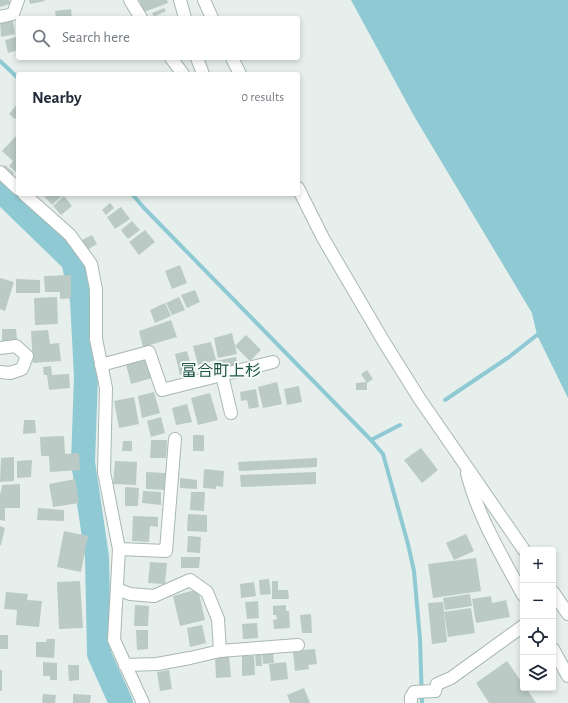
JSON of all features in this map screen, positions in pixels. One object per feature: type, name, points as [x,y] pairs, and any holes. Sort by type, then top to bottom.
[{"type":"street","points":[[0,17],[13,14],[18,0]]},
{"type":"street","points":[[130,0],[141,16]]},
{"type":"street","points":[[180,0],[184,16]]},
{"type":"street","points":[[204,0],[211,16]]},
{"type":"street","points":[[172,60],[182,72]]},
{"type":"street","points":[[198,60],[202,72]]},
{"type":"street","points":[[233,60],[239,72]]},
{"type":"street","points":[[0,172],[16,187]]},
{"type":"street","points":[[300,193],[323,238],[384,342],[419,398],[522,547]]},
{"type":"street","points":[[26,196],[70,235],[92,264],[96,289],[96,339],[106,388],[104,472],[119,549],[114,640],[143,703]]},
{"type":"street","points":[[0,348],[16,346],[27,356],[22,369],[10,373],[0,372]]},
{"type":"street","points":[[101,365],[149,352],[162,390],[273,362]]},
{"type":"street","points":[[222,375],[230,413]]},
{"type":"street","points":[[119,549],[166,551],[175,439]]},
{"type":"street","points":[[451,444],[466,468],[474,497],[489,532],[520,589]]},
{"type":"street","points":[[117,589],[130,594],[154,596],[190,580],[207,592],[218,619],[220,651]]},
{"type":"street","points":[[556,596],[568,614]]},
{"type":"street","points":[[412,698],[435,691],[437,684],[451,678],[520,628]]},
{"type":"street","points":[[125,665],[157,664],[220,651],[298,645]]},
{"type":"street","points":[[556,654],[568,676]]},
{"type":"water","points":[[351,0],[568,0],[568,398],[537,335],[532,313],[414,116]]},
{"type":"building","points":[[0,0],[9,0],[10,4],[0,7]]},
{"type":"building","points":[[29,0],[44,0],[45,1],[30,4]]},
{"type":"building","points":[[139,0],[167,0],[168,3],[144,12]]},
{"type":"building","points":[[164,8],[166,11],[156,16],[154,16],[152,13]]},
{"type":"building","points":[[71,9],[72,16],[56,16],[55,11]]},
{"type":"building","points":[[12,18],[15,34],[1,37],[0,21]]},
{"type":"building","points":[[16,37],[16,51],[8,53],[5,40]]},
{"type":"building","points":[[16,105],[15,119],[9,114]]},
{"type":"building","points":[[16,136],[16,172],[9,166],[13,161],[2,151]]},
{"type":"building","points":[[5,165],[14,173],[10,178],[1,170]]},
{"type":"building","points":[[44,196],[62,196],[52,205]]},
{"type":"building","points":[[64,196],[72,206],[61,215],[53,206]]},
{"type":"building","points":[[110,203],[114,208],[106,215],[102,210]]},
{"type":"building","points":[[121,207],[130,219],[115,229],[107,217]]},
{"type":"building","points":[[132,221],[140,230],[128,239],[121,230]]},
{"type":"building","points":[[145,230],[155,242],[139,255],[129,242]]},
{"type":"building","points":[[92,235],[97,244],[87,250],[82,240]]},
{"type":"building","points":[[180,265],[187,283],[172,289],[165,271]]},
{"type":"building","points":[[71,275],[71,298],[60,299],[60,292],[45,292],[44,276]]},
{"type":"building","points":[[0,278],[14,282],[5,311],[0,309]]},
{"type":"building","points":[[16,279],[40,280],[40,293],[16,293]]},
{"type":"building","points":[[195,290],[200,302],[187,308],[181,295]]},
{"type":"building","points":[[57,297],[58,324],[35,325],[34,298]]},
{"type":"building","points":[[179,297],[185,310],[172,315],[166,303]]},
{"type":"building","points":[[165,303],[171,316],[155,323],[150,310]]},
{"type":"building","points":[[171,320],[177,337],[143,347],[139,331]]},
{"type":"building","points":[[2,329],[16,329],[17,340],[2,341]]},
{"type":"building","points":[[48,330],[50,344],[59,343],[61,361],[33,363],[31,331]]},
{"type":"building","points":[[232,333],[237,354],[218,358],[214,338]]},
{"type":"building","points":[[246,335],[261,350],[250,361],[235,346]]},
{"type":"building","points":[[211,342],[216,360],[198,365],[193,346]]},
{"type":"building","points":[[187,351],[193,372],[180,375],[175,354]]},
{"type":"building","points":[[236,357],[238,366],[217,371],[215,361]]},
{"type":"building","points":[[147,358],[152,378],[131,384],[126,364]]},
{"type":"building","points":[[51,366],[52,375],[69,374],[70,388],[49,390],[47,375],[44,375],[43,367]]},
{"type":"building","points":[[367,370],[373,379],[367,383],[361,374]]},
{"type":"building","points":[[277,382],[282,404],[263,408],[258,387]]},
{"type":"building","points":[[367,382],[367,390],[356,390],[356,383]]},
{"type":"building","points":[[299,386],[302,402],[287,405],[284,389]]},
{"type":"building","points":[[256,389],[259,407],[249,409],[247,400],[241,401],[240,392]]},
{"type":"building","points":[[154,392],[160,413],[142,418],[138,396]]},
{"type":"building","points":[[210,393],[218,420],[198,425],[191,398]]},
{"type":"building","points":[[134,397],[139,424],[119,428],[114,401]]},
{"type":"building","points":[[187,404],[192,422],[176,425],[172,408]]},
{"type":"building","points":[[161,417],[165,433],[151,437],[147,421]]},
{"type":"building","points":[[24,420],[35,420],[36,433],[23,434]]},
{"type":"building","points":[[193,435],[204,435],[204,451],[193,451]]},
{"type":"building","points":[[64,436],[65,454],[79,453],[80,470],[50,472],[49,456],[41,456],[40,437]]},
{"type":"building","points":[[151,440],[167,440],[166,458],[150,458]]},
{"type":"building","points":[[123,441],[132,441],[132,451],[122,451]]},
{"type":"building","points":[[421,448],[438,470],[422,483],[404,460]]},
{"type":"building","points":[[14,457],[14,481],[0,482],[1,458]]},
{"type":"building","points":[[317,458],[317,467],[239,471],[238,462]]},
{"type":"building","points":[[32,460],[31,477],[17,478],[17,461]]},
{"type":"building","points":[[115,461],[137,462],[136,485],[113,484]]},
{"type":"building","points":[[204,469],[224,471],[223,487],[216,486],[216,489],[203,488]]},
{"type":"building","points":[[146,472],[166,473],[166,490],[146,489]]},
{"type":"building","points":[[316,472],[316,484],[241,487],[240,475]]},
{"type":"building","points":[[180,478],[197,480],[197,489],[180,488]]},
{"type":"building","points":[[75,479],[79,503],[53,507],[49,484]]},
{"type":"building","points":[[20,484],[20,508],[5,508],[5,521],[0,520],[0,493],[2,485]]},
{"type":"building","points":[[125,487],[139,488],[138,506],[125,506]]},
{"type":"building","points":[[143,491],[161,492],[161,505],[142,503]]},
{"type":"building","points":[[191,492],[205,492],[204,511],[190,510]]},
{"type":"building","points":[[38,508],[64,510],[64,521],[37,520]]},
{"type":"building","points":[[188,514],[207,515],[207,532],[187,531]]},
{"type":"building","points":[[133,516],[158,517],[158,527],[150,526],[149,542],[132,541]]},
{"type":"building","points":[[0,526],[5,528],[1,545],[0,545]]},
{"type":"building","points":[[64,531],[88,536],[81,572],[57,567]]},
{"type":"building","points":[[466,534],[474,551],[454,560],[446,543]]},
{"type":"building","points":[[188,536],[201,537],[200,553],[187,552]]},
{"type":"building","points":[[181,557],[200,557],[199,568],[181,568]]},
{"type":"building","points":[[476,558],[481,591],[433,598],[428,564]]},
{"type":"building","points":[[150,562],[167,563],[165,584],[148,583]]},
{"type":"building","points":[[269,579],[271,594],[260,595],[259,580]]},
{"type":"building","points":[[80,581],[83,628],[59,629],[57,582]]},
{"type":"building","points":[[272,581],[278,581],[278,590],[288,590],[289,599],[272,599]]},
{"type":"building","points":[[254,582],[256,596],[241,598],[240,584]]},
{"type":"building","points":[[198,589],[205,620],[180,626],[173,596]]},
{"type":"building","points":[[6,592],[28,594],[27,600],[42,601],[39,627],[16,625],[17,610],[4,609]]},
{"type":"building","points":[[470,594],[472,606],[445,610],[443,598]]},
{"type":"building","points":[[491,596],[492,603],[506,600],[510,617],[476,623],[472,599]]},
{"type":"building","points":[[258,601],[259,618],[247,619],[245,602]]},
{"type":"building","points":[[443,602],[447,642],[432,644],[428,603]]},
{"type":"building","points":[[135,605],[149,606],[148,626],[134,626]]},
{"type":"building","points":[[286,605],[286,611],[289,611],[290,628],[274,629],[273,620],[277,619],[276,615],[273,615],[273,606]]},
{"type":"building","points":[[471,608],[475,633],[448,637],[444,612]]},
{"type":"building","points":[[311,614],[312,633],[302,633],[300,615]]},
{"type":"building","points":[[257,623],[258,638],[243,639],[242,624]]},
{"type":"building","points":[[202,625],[206,643],[190,647],[187,628]]},
{"type":"building","points":[[136,630],[148,630],[148,649],[137,650]]},
{"type":"building","points":[[0,635],[8,635],[8,649],[0,649]]},
{"type":"building","points":[[47,639],[55,639],[54,658],[36,657],[36,642],[46,642]]},
{"type":"building","points":[[315,649],[317,664],[308,665],[309,669],[295,671],[293,651]]},
{"type":"building","points":[[255,652],[261,652],[262,666],[256,666]]},
{"type":"building","points":[[273,652],[274,663],[263,664],[262,653]]},
{"type":"building","points":[[229,656],[231,677],[216,678],[215,657]]},
{"type":"building","points":[[242,656],[254,656],[255,675],[242,676]]},
{"type":"building","points":[[507,661],[520,680],[520,691],[528,691],[536,703],[489,703],[476,683]]},
{"type":"building","points":[[43,662],[57,663],[57,680],[50,680],[50,676],[43,676]]},
{"type":"building","points":[[286,662],[288,679],[271,681],[269,664]]},
{"type":"building","points":[[68,665],[79,665],[79,680],[69,681]]},
{"type":"building","points":[[0,670],[2,670],[2,691],[0,691]]},
{"type":"building","points":[[169,670],[172,689],[160,691],[157,672]]},
{"type":"building","points":[[304,688],[310,703],[290,703],[287,695]]},
{"type":"building","points":[[43,694],[56,695],[55,703],[42,703]]},
{"type":"building","points":[[73,694],[91,695],[90,703],[73,703]]},
{"type":"waterway","points":[[0,61],[16,76]]},
{"type":"waterway","points":[[0,190],[73,261],[82,300],[86,377],[83,462],[97,557],[99,654],[121,703]]},
{"type":"waterway","points":[[134,196],[371,440],[400,425]]},
{"type":"waterway","points":[[445,400],[509,357],[537,335]]},
{"type":"waterway","points":[[371,440],[383,454],[414,571],[420,639],[422,703]]},
{"type":"district","name":"富合町上杉","points":[[221,370]]}]
